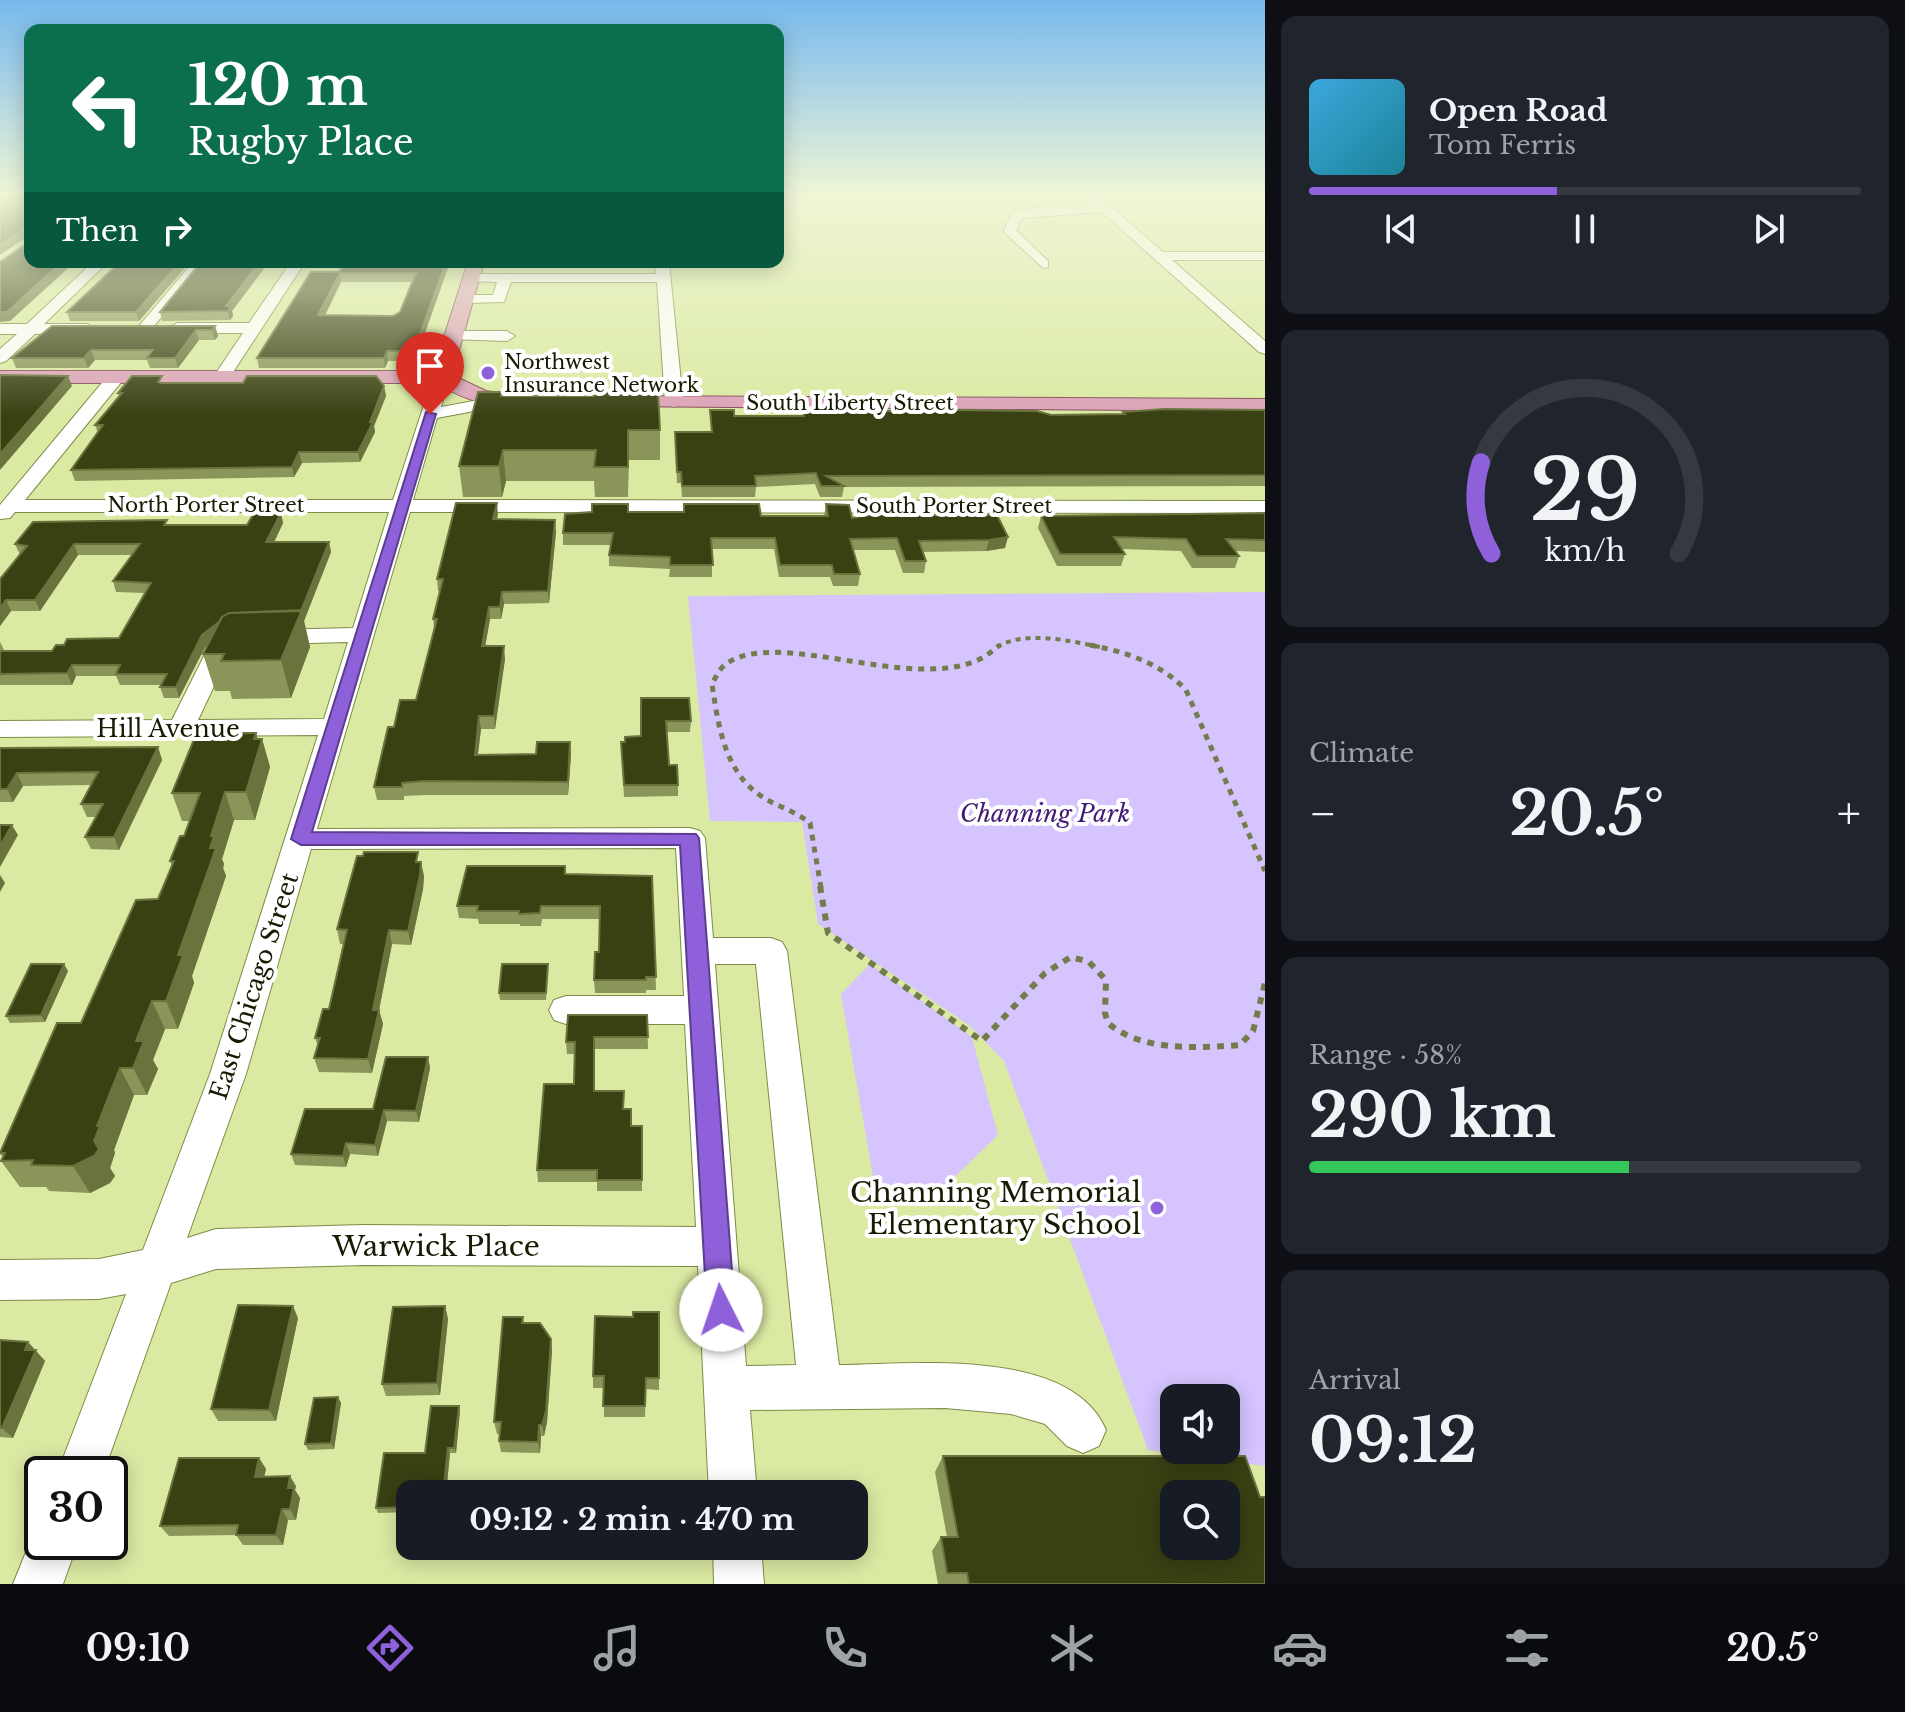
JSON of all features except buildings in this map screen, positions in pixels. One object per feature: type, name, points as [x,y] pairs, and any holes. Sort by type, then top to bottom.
[{"type":"main road","name":"East Chicago Street","points":[[441,377],[473,270]]},
{"type":"main road","points":[[0,377],[441,377],[464,391],[501,401],[548,402]]},
{"type":"main road","name":"South Liberty Street","points":[[595,402],[1265,405]]},
{"type":"street","points":[[1171,267],[1265,349]]},
{"type":"street","points":[[0,358],[95,268]]},
{"type":"street","points":[[194,268],[136,329],[255,328]]},
{"type":"street","points":[[222,376],[294,268]]},
{"type":"street","points":[[473,270],[505,278],[663,270],[674,402]]},
{"type":"street","points":[[464,299],[499,299],[505,278]]},
{"type":"street","points":[[1236,323],[1265,323]]},
{"type":"street","points":[[0,329],[97,329]]},
{"type":"street","points":[[453,336],[507,336]]},
{"type":"street","points":[[5,511],[117,376]]},
{"type":"street","name":"East Chicago Street","points":[[87,1456],[228,1074],[441,377]]},
{"type":"street","points":[[430,414],[501,401]]},
{"type":"street","name":"North Porter Street","points":[[5,511],[403,504]]},
{"type":"street","name":"South Porter Street","points":[[403,504],[1265,507]]},
{"type":"street","points":[[181,728],[220,648],[233,640],[363,635]]},
{"type":"street","name":"Hill Avenue","points":[[0,729],[336,727]]},
{"type":"street","points":[[301,839],[690,838],[732,1480]]},
{"type":"street","points":[[697,951],[771,951],[820,1387]]},
{"type":"street","points":[[566,1010],[700,1010]]},
{"type":"street","name":"Warwick Place","points":[[0,1280],[99,1279],[158,1267],[216,1249],[364,1245],[716,1247]]},
{"type":"street","points":[[726,1388],[988,1388],[1026,1395],[1061,1408],[1083,1430]]},
{"type":"street","points":[[38,1584],[47,1560]]},
{"type":"street","points":[[738,1560],[739,1584]]},
{"type":"path","points":[[1265,871],[1186,690],[1167,671],[1145,661],[1065,641],[1022,639],[1006,642],[973,662],[949,666],[861,665],[808,654],[769,653],[742,657],[724,665],[712,684],[731,762],[758,795],[801,815],[810,823],[828,933],[982,1041],[1049,970],[1067,957],[1079,957],[1094,965],[1106,980],[1105,1015],[1108,1023],[1122,1033],[1142,1039],[1191,1046],[1240,1045],[1253,1031],[1265,983]]},
{"type":"green space","name":"Channing Park","points":[[1265,592],[1265,1466],[1240,1463],[1240,1384],[1160,1384],[1160,1452],[1148,1450],[1004,1061],[969,1025],[818,924],[802,822],[710,821],[688,596]]},
{"type":"green space","points":[[870,964],[972,1037],[998,1135],[927,1204],[878,1205],[841,994]]},
{"type":"place","name":"Northwest Insurance Network","points":[[488,373]]},
{"type":"place","name":"Channing Memorial Elementary School","points":[[1157,1208]]},
{"type":"route","points":[[430,414],[301,839],[690,838],[721,1310]]}]
